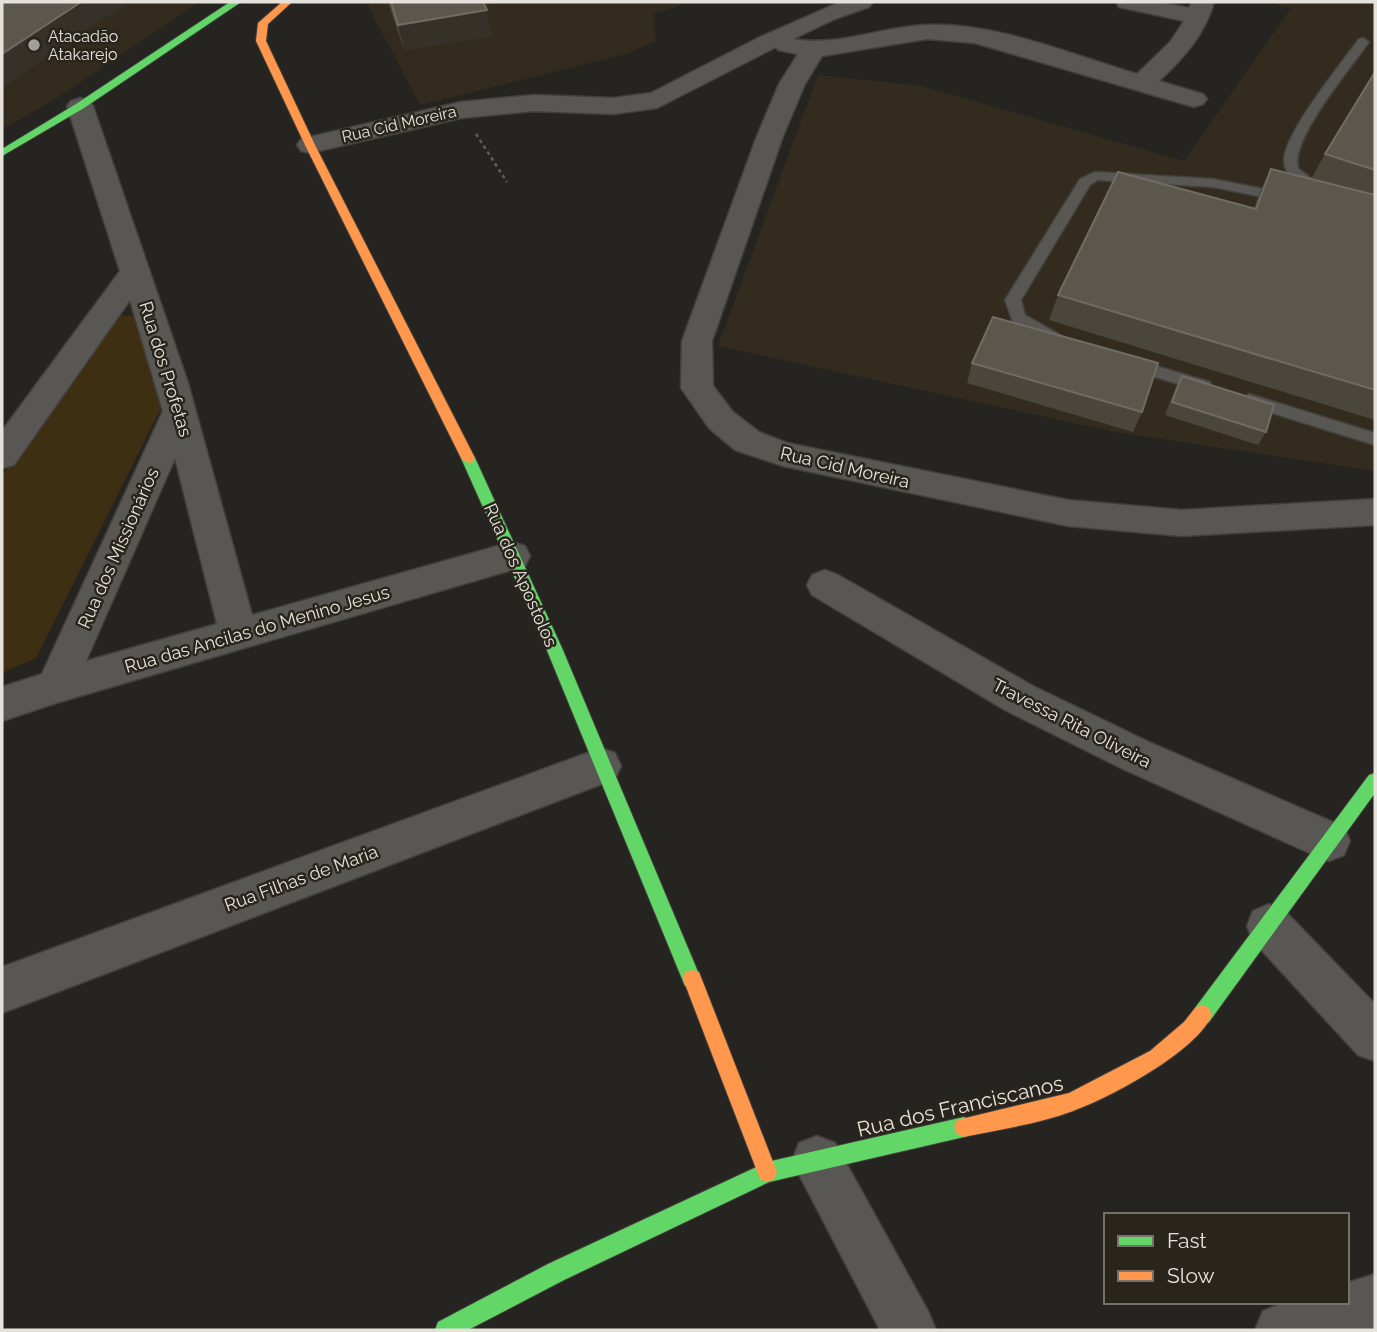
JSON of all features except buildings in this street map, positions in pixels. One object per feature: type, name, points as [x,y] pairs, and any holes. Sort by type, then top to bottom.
[{"type":"street","name":"Rua dos Apostolos","points":[[287,2],[265,19],[258,32],[310,145],[461,442],[554,648],[696,989],[768,1172]]},
{"type":"street","name":"Rua Cid Moreira","points":[[310,145],[461,110],[534,103],[613,106],[657,100],[768,42],[827,14],[861,2]]},
{"type":"street","points":[[1127,2],[1201,9],[1192,33],[1180,48],[1141,84]]},
{"type":"street","points":[[2,153],[80,106],[229,4]]},
{"type":"street","points":[[768,42],[813,50],[897,34],[950,33],[1007,43],[1194,99]]},
{"type":"street","name":"Rua Cid Moreira","points":[[813,50],[792,84],[770,136],[697,341],[697,388],[721,420],[747,441],[783,454],[920,485],[1068,513],[1182,523],[1375,512]]},
{"type":"street","name":"Rua dos Profetas","points":[[80,106],[180,410],[239,635]]},
{"type":"street","points":[[2,456],[135,270]]},
{"type":"street","name":"Rua dos Missionários","points":[[56,686],[180,410]]},
{"type":"street","name":"Rua das Ancilas do Menino Jesus","points":[[2,704],[56,686],[512,556]]},
{"type":"street","name":"Travessa Rita Oliveira","points":[[825,585],[1019,698],[1137,756],[1329,841]]},
{"type":"street","name":"Rua Filhas de Maria","points":[[2,990],[601,766]]},
{"type":"street","name":"Rua dos Franciscanos","points":[[446,1330],[590,1255],[768,1172],[1071,1102],[1157,1058],[1191,1029],[1375,780]]},
{"type":"street","points":[[1269,926],[1375,1038]]},
{"type":"street","points":[[817,1161],[909,1330]]},
{"type":"street","points":[[1282,1330],[1375,1301]]},
{"type":"lane","points":[[1078,347],[1053,339],[1018,318],[1013,300],[1085,182],[1095,176],[1213,183],[1313,200],[1290,164],[1290,153],[1300,133],[1363,42]]},
{"type":"lane","points":[[1115,358],[1215,389]]},
{"type":"lane","points":[[1239,397],[1375,439]]},
{"type":"path","points":[[461,110],[507,182]]},
{"type":"shaded area","points":[[2,2],[199,2],[54,100],[2,129]]},
{"type":"shaded area","points":[[366,2],[691,2],[653,14],[656,41],[626,54],[420,105]]},
{"type":"shaded area","points":[[1266,2],[1375,2],[1375,471],[1115,432],[718,346],[818,75],[921,86],[1184,161],[1291,8]]},
{"type":"shaded area","points":[[115,315],[134,316],[163,404],[36,658],[2,673],[2,476]]},
{"type":"traffic: fast","points":[[2,153],[80,106],[236,2]]},
{"type":"traffic: fast","points":[[468,458],[554,648],[692,979]]},
{"type":"traffic: fast","points":[[1202,1015],[1375,780]]},
{"type":"traffic: fast","points":[[446,1330],[556,1272],[767,1172],[964,1127]]},
{"type":"traffic: slow","points":[[287,2],[263,23],[261,41],[310,145],[468,458]]},
{"type":"traffic: slow","points":[[692,979],[767,1172]]},
{"type":"traffic: slow","points":[[964,1127],[1071,1102],[1157,1058],[1191,1029],[1202,1015]]},
{"type":"place","name":"Atacadão Atakarejo","points":[[34,45]]}]
